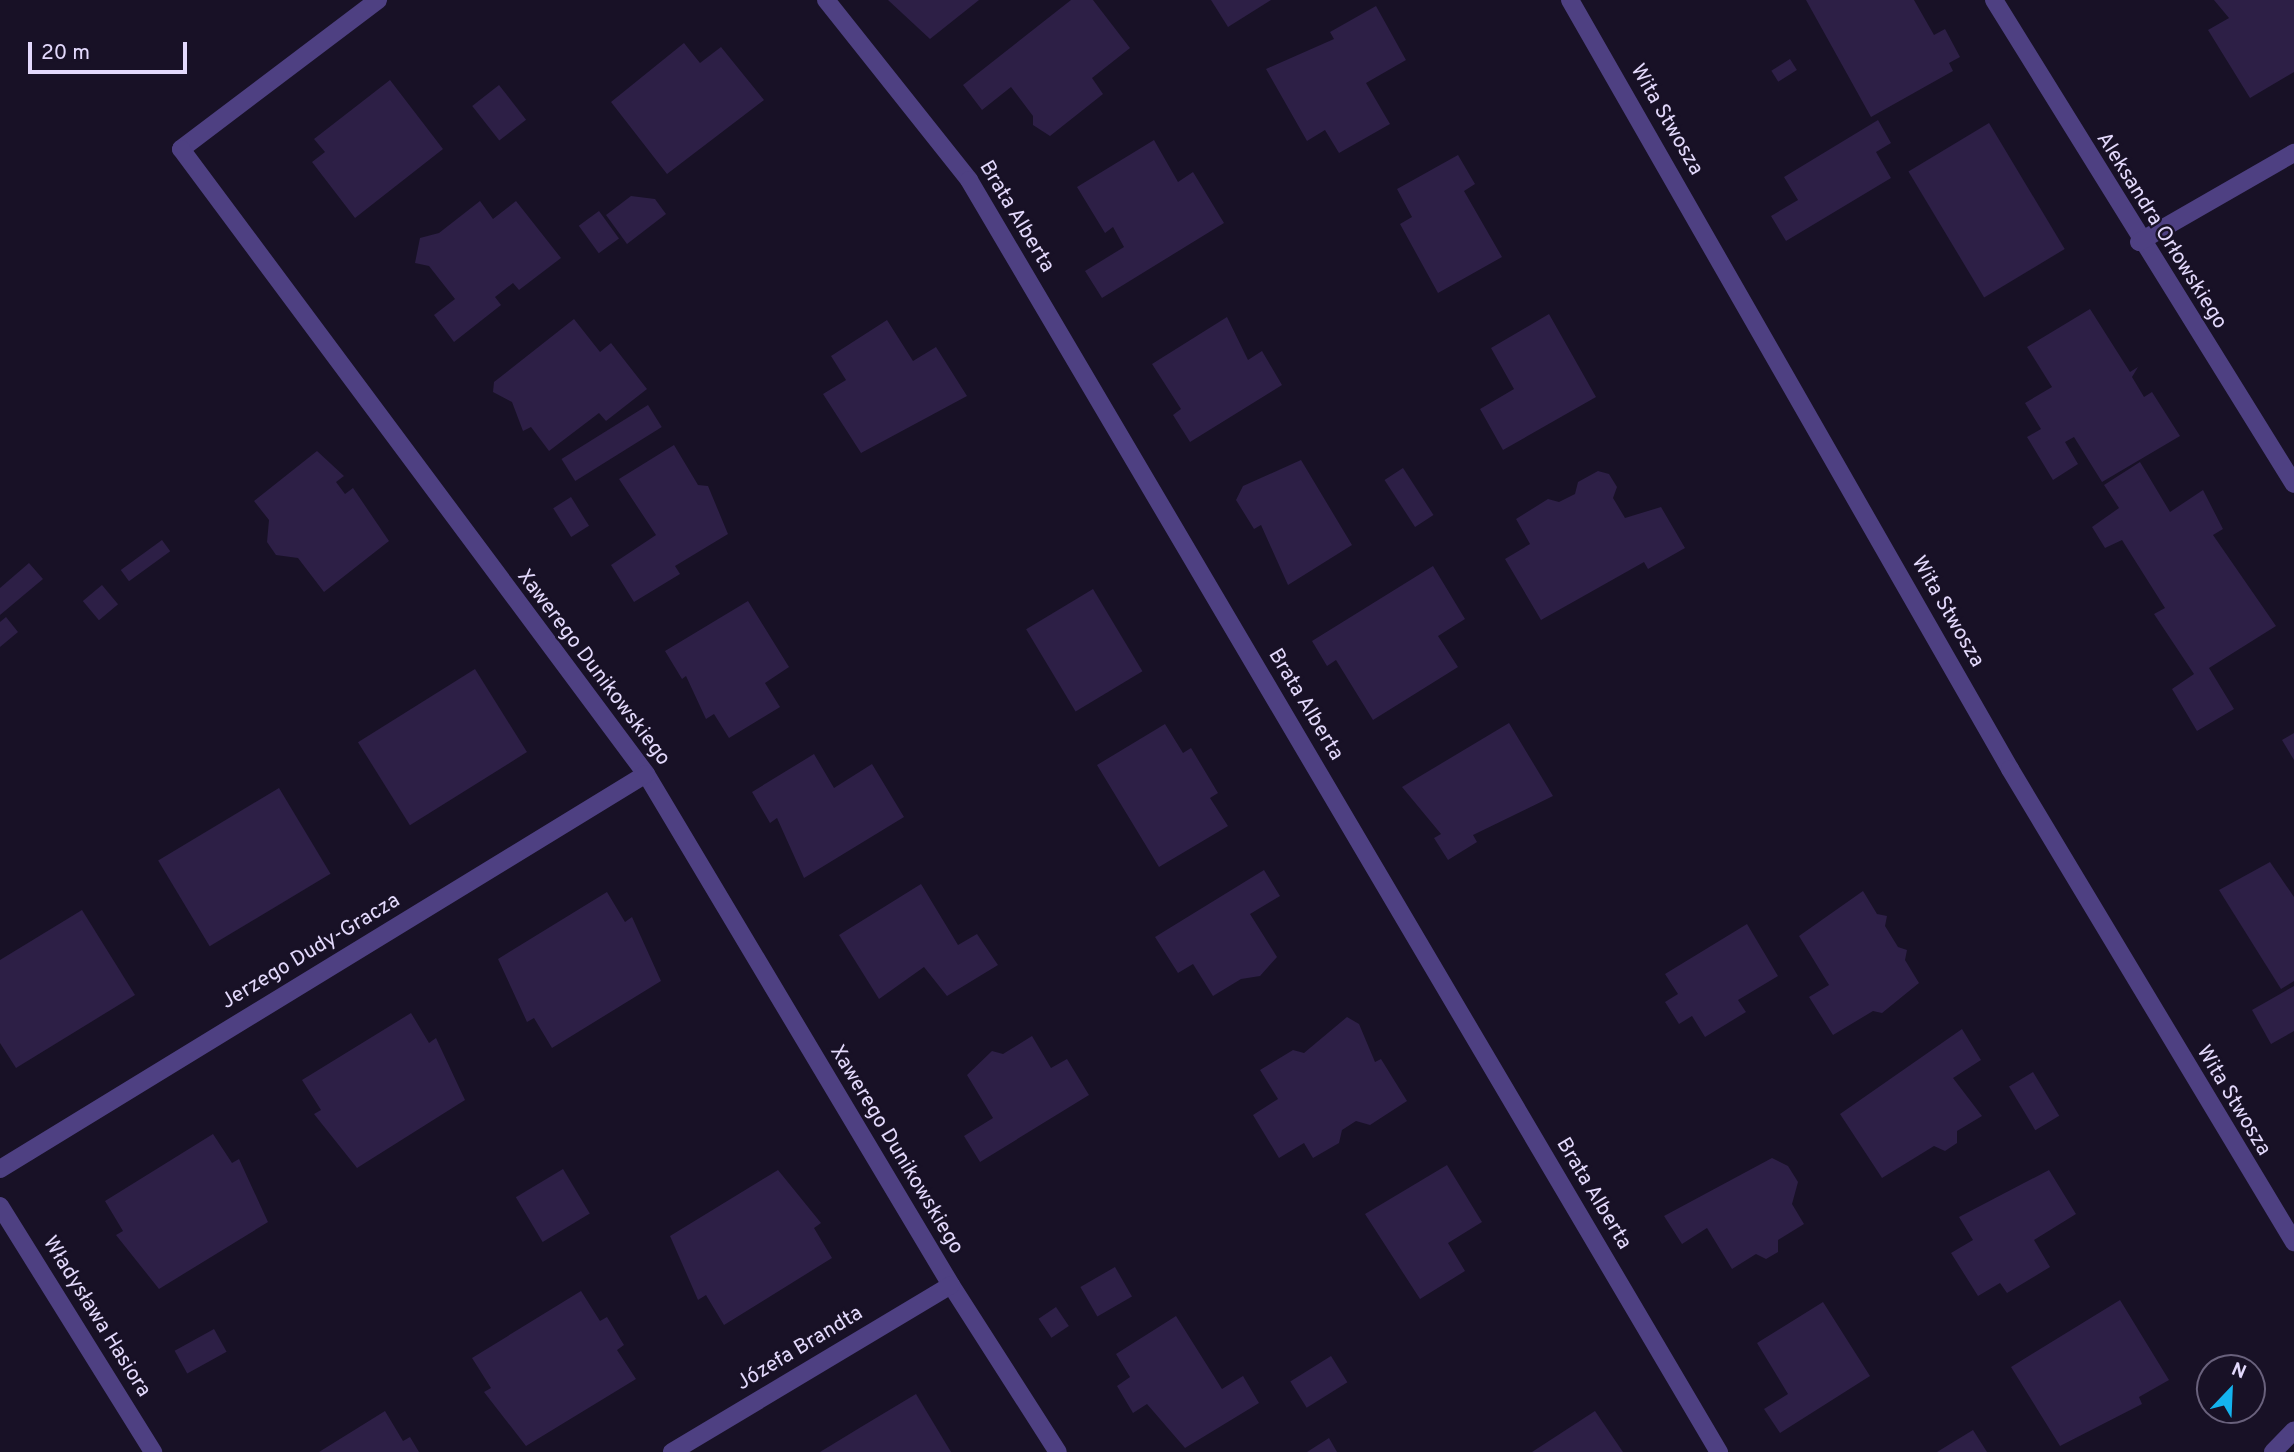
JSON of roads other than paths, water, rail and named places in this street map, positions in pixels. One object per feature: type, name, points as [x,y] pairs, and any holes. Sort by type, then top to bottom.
[{"type":"street","name":"Xawerego Dunikowskiego","points":[[378,0],[181,149],[646,774],[951,1286],[1058,1452]]},
{"type":"street","name":"Brata Alberta","points":[[826,0],[969,180],[1719,1452]]},
{"type":"street","name":"Wita Stwosza","points":[[1570,0],[2010,769],[2294,1242]]},
{"type":"street","name":"Aleksandra Orłowskiego","points":[[1994,0],[2139,242],[2294,484]]},
{"type":"street","points":[[2139,242],[2294,153]]},
{"type":"street","name":"Jerzego Dudy-Gracza","points":[[0,1168],[646,774]]},
{"type":"street","name":"Władysława Hasiora","points":[[0,1206],[153,1452]]},
{"type":"street","name":"Józefa Brandta","points":[[672,1452],[951,1286]]},
{"type":"street","points":[[2273,1452],[2294,1430]]}]
